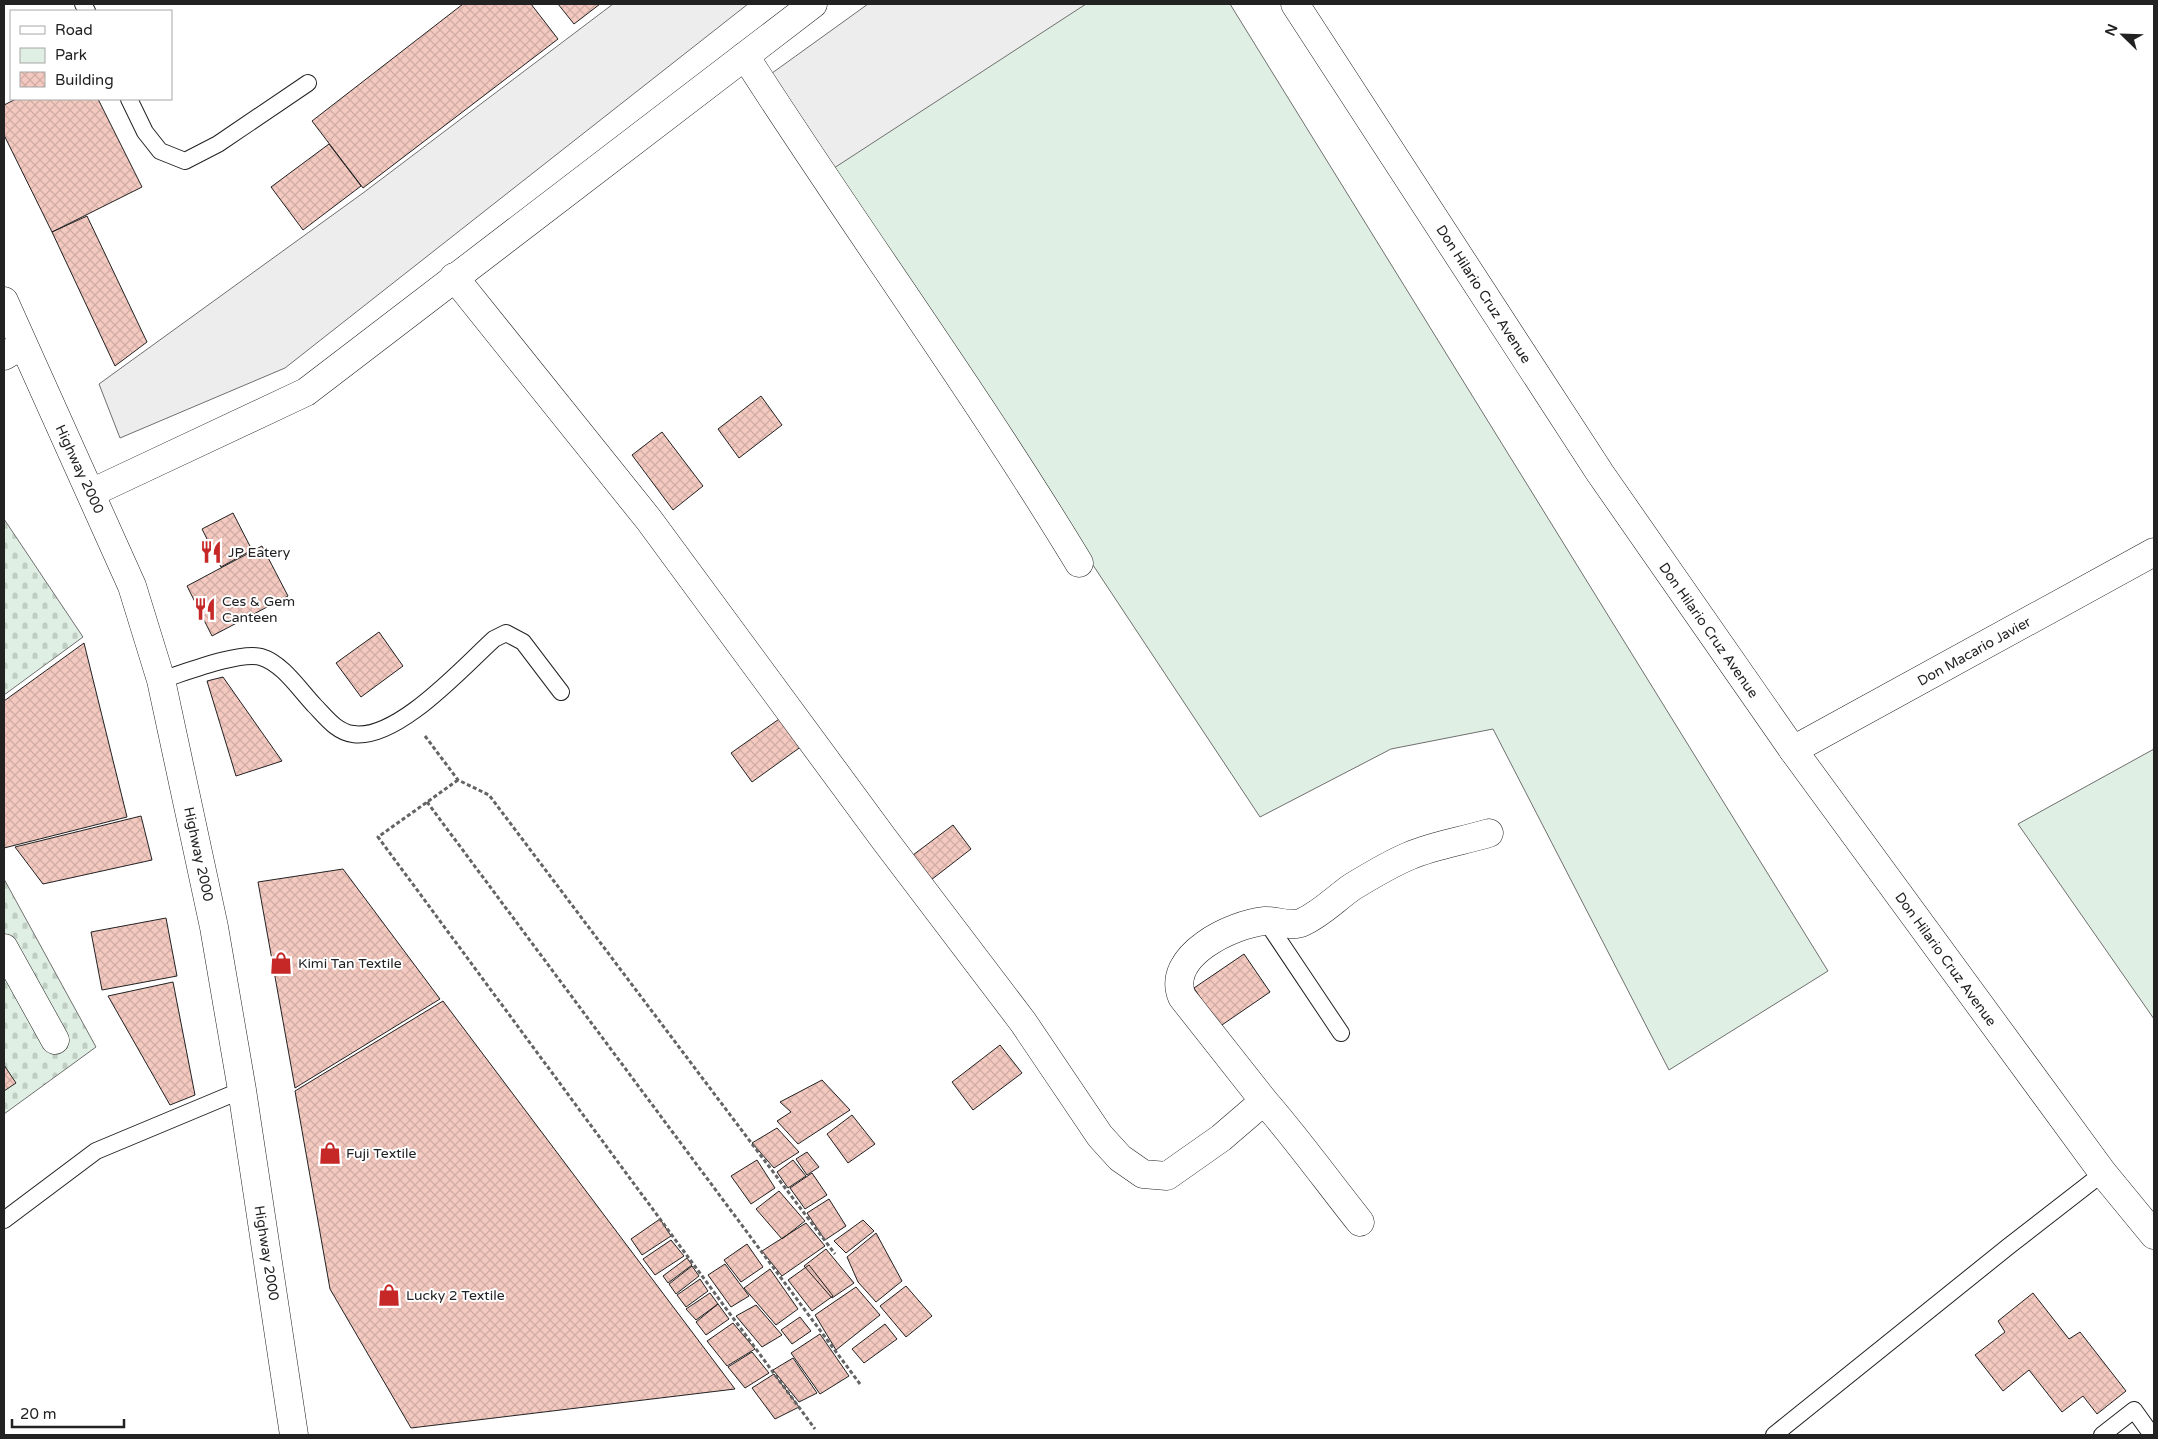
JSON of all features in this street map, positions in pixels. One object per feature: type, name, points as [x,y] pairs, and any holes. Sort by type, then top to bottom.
[{"type":"street","points":[[91,493],[306,392],[813,4]]},
{"type":"street","name":"Don Hilario Cruz Avenue","points":[[1295,4],[1600,473],[1793,750],[2104,1173],[2154,1235]]},
{"type":"street","points":[[745,56],[812,161],[952,365],[1079,562]]},
{"type":"street","points":[[454,277],[649,520],[872,823],[1023,1022],[1100,1136],[1120,1158],[1143,1174],[1167,1176],[1221,1138],[1264,1101]]},
{"type":"street","name":"Highway 2000","points":[[4,301],[13,350],[91,493],[132,586],[161,680],[214,927],[242,1090],[294,1435]]},
{"type":"street","name":"Don Macario Javier","points":[[1793,750],[2154,552]]},
{"type":"street","points":[[1360,1222],[1182,997],[1178,988],[1178,978],[1182,967],[1192,954],[1230,930],[1266,921],[1300,924],[1329,907],[1352,888],[1410,856],[1490,833]]},
{"type":"street","points":[[4,948],[55,1040]]},
{"type":"lane","points":[[129,100],[145,132],[160,151],[185,161],[218,144],[308,83]]},
{"type":"lane","points":[[161,680],[245,655],[261,657],[279,667],[335,727],[352,734],[373,734],[410,715],[494,639],[506,633],[522,642],[561,692]]},
{"type":"lane","points":[[1266,921],[1341,1033]]},
{"type":"lane","points":[[4,1220],[96,1150],[242,1090]]},
{"type":"lane","points":[[1774,1435],[2008,1246],[2104,1173]]},
{"type":"lane","points":[[2102,1435],[2134,1410],[2152,1435]]},
{"type":"path","points":[[410,715],[458,780],[489,795],[835,1254]]},
{"type":"path","points":[[458,780],[378,837],[815,1429]]},
{"type":"path","points":[[427,802],[860,1384]]},
{"type":"green space","points":[[868,4],[1230,4],[1828,971],[1669,1070],[1493,729],[1391,749],[1260,817],[831,170]]},
{"type":"green space","points":[[4,519],[83,637],[4,695]]},
{"type":"green space","points":[[2154,749],[2154,1019],[2018,824]]},
{"type":"green space","points":[[4,879],[96,1047],[4,1114]]},
{"type":"shaded area","points":[[613,4],[748,4],[285,368],[120,438],[99,384],[363,193]]},
{"type":"shaded area","points":[[868,4],[1086,4],[831,170],[768,76]]},
{"type":"building","points":[[463,4],[531,4],[558,39],[363,188],[312,121]]},
{"type":"building","points":[[558,4],[600,4],[574,24]]},
{"type":"building","points":[[14,100],[98,100],[142,187],[52,232],[4,135],[4,105]]},
{"type":"building","points":[[329,144],[361,186],[303,230],[271,187]]},
{"type":"building","points":[[87,216],[147,342],[115,366],[52,232]]},
{"type":"building","points":[[761,396],[782,425],[739,458],[718,429]]},
{"type":"building","points":[[662,432],[703,486],[673,510],[632,455]]},
{"type":"building","points":[[233,513],[252,550],[221,567],[202,529]]},
{"type":"building","points":[[262,546],[288,596],[212,636],[187,586]]},
{"type":"building","points":[[379,632],[403,666],[361,697],[336,663]]},
{"type":"building","points":[[84,643],[127,817],[4,848],[4,701]]},
{"type":"building","points":[[223,677],[282,761],[236,776],[207,681]]},
{"type":"building","points":[[782,717],[802,746],[752,782],[731,753]]},
{"type":"building","points":[[141,816],[152,860],[43,884],[15,847]]},
{"type":"building","points":[[953,825],[971,849],[931,880],[913,855]]},
{"type":"building","points":[[343,869],[440,999],[295,1088],[258,882]]},
{"type":"building","points":[[166,918],[177,976],[102,990],[91,932]]},
{"type":"building","points":[[1244,954],[1270,992],[1219,1027],[1194,988]]},
{"type":"building","points":[[173,982],[195,1095],[170,1105],[108,996]]},
{"type":"building","points":[[443,1001],[735,1389],[411,1428],[330,1289],[295,1091]]},
{"type":"building","points":[[1000,1045],[1022,1073],[973,1110],[952,1082]]},
{"type":"building","points":[[4,1065],[16,1083],[4,1091]]},
{"type":"building","points":[[822,1080],[850,1110],[798,1144],[777,1121],[791,1112],[780,1102]]},
{"type":"building","points":[[852,1115],[875,1144],[848,1163],[827,1134]]},
{"type":"building","points":[[777,1128],[799,1152],[774,1168],[752,1143]]},
{"type":"building","points":[[807,1152],[819,1167],[807,1175],[796,1159]]},
{"type":"building","points":[[757,1160],[775,1188],[751,1204],[731,1176]]},
{"type":"building","points":[[793,1160],[806,1176],[788,1188],[777,1172]]},
{"type":"building","points":[[812,1173],[827,1195],[805,1209],[790,1188]]},
{"type":"building","points":[[779,1191],[805,1221],[782,1239],[756,1209]]},
{"type":"building","points":[[829,1199],[846,1226],[825,1240],[807,1213]]},
{"type":"building","points":[[660,1219],[671,1236],[642,1255],[631,1239]]},
{"type":"building","points":[[863,1220],[874,1231],[846,1253],[834,1241]]},
{"type":"building","points":[[806,1223],[825,1246],[782,1276],[762,1251]]},
{"type":"building","points":[[876,1233],[902,1281],[876,1302],[858,1282],[847,1257]]},
{"type":"building","points":[[671,1240],[684,1256],[655,1275],[643,1259]]},
{"type":"building","points":[[747,1244],[763,1267],[741,1282],[724,1260]]},
{"type":"building","points":[[826,1249],[854,1283],[832,1298],[804,1266]]},
{"type":"building","points":[[687,1258],[692,1265],[668,1283],[663,1276]]},
{"type":"building","points":[[725,1264],[749,1296],[731,1307],[708,1275]]},
{"type":"building","points":[[809,1265],[833,1296],[812,1311],[788,1280]]},
{"type":"building","points":[[692,1266],[699,1276],[676,1294],[669,1284]]},
{"type":"building","points":[[770,1269],[798,1309],[776,1325],[744,1288]]},
{"type":"building","points":[[700,1279],[708,1291],[686,1307],[677,1295]]},
{"type":"building","points":[[906,1286],[932,1316],[906,1337],[880,1306]]},
{"type":"building","points":[[856,1287],[880,1315],[836,1350],[815,1315]]},
{"type":"building","points":[[710,1293],[718,1304],[696,1320],[686,1309]]},
{"type":"building","points":[[2033,1293],[2069,1339],[2080,1332],[2126,1391],[2097,1414],[2083,1396],[2062,1412],[2029,1370],[2003,1391],[1975,1355],[2005,1332],[1998,1321]]},
{"type":"building","points":[[718,1304],[729,1319],[706,1335],[696,1322]]},
{"type":"building","points":[[756,1305],[782,1335],[762,1347],[736,1316]]},
{"type":"building","points":[[800,1317],[811,1331],[792,1344],[781,1330]]},
{"type":"building","points":[[733,1323],[755,1349],[727,1366],[707,1341]]},
{"type":"building","points":[[885,1324],[897,1339],[864,1363],[852,1349]]},
{"type":"building","points":[[820,1334],[849,1376],[820,1394],[791,1353]]},
{"type":"building","points":[[752,1352],[769,1373],[745,1388],[728,1367]]},
{"type":"building","points":[[793,1358],[817,1393],[799,1402],[773,1370]]},
{"type":"building","points":[[774,1374],[799,1407],[775,1419],[752,1388]]},
{"type":"place","name":"JP Eatery","points":[[211,552]]},
{"type":"place","name":"Ces & Gem Canteen","points":[[205,609]]},
{"type":"place","name":"Kimi Tan Textile","points":[[281,963]]},
{"type":"place","name":"Fuji Textile","points":[[330,1153]]},
{"type":"place","name":"Lucky 2 Textile","points":[[389,1295]]}]
